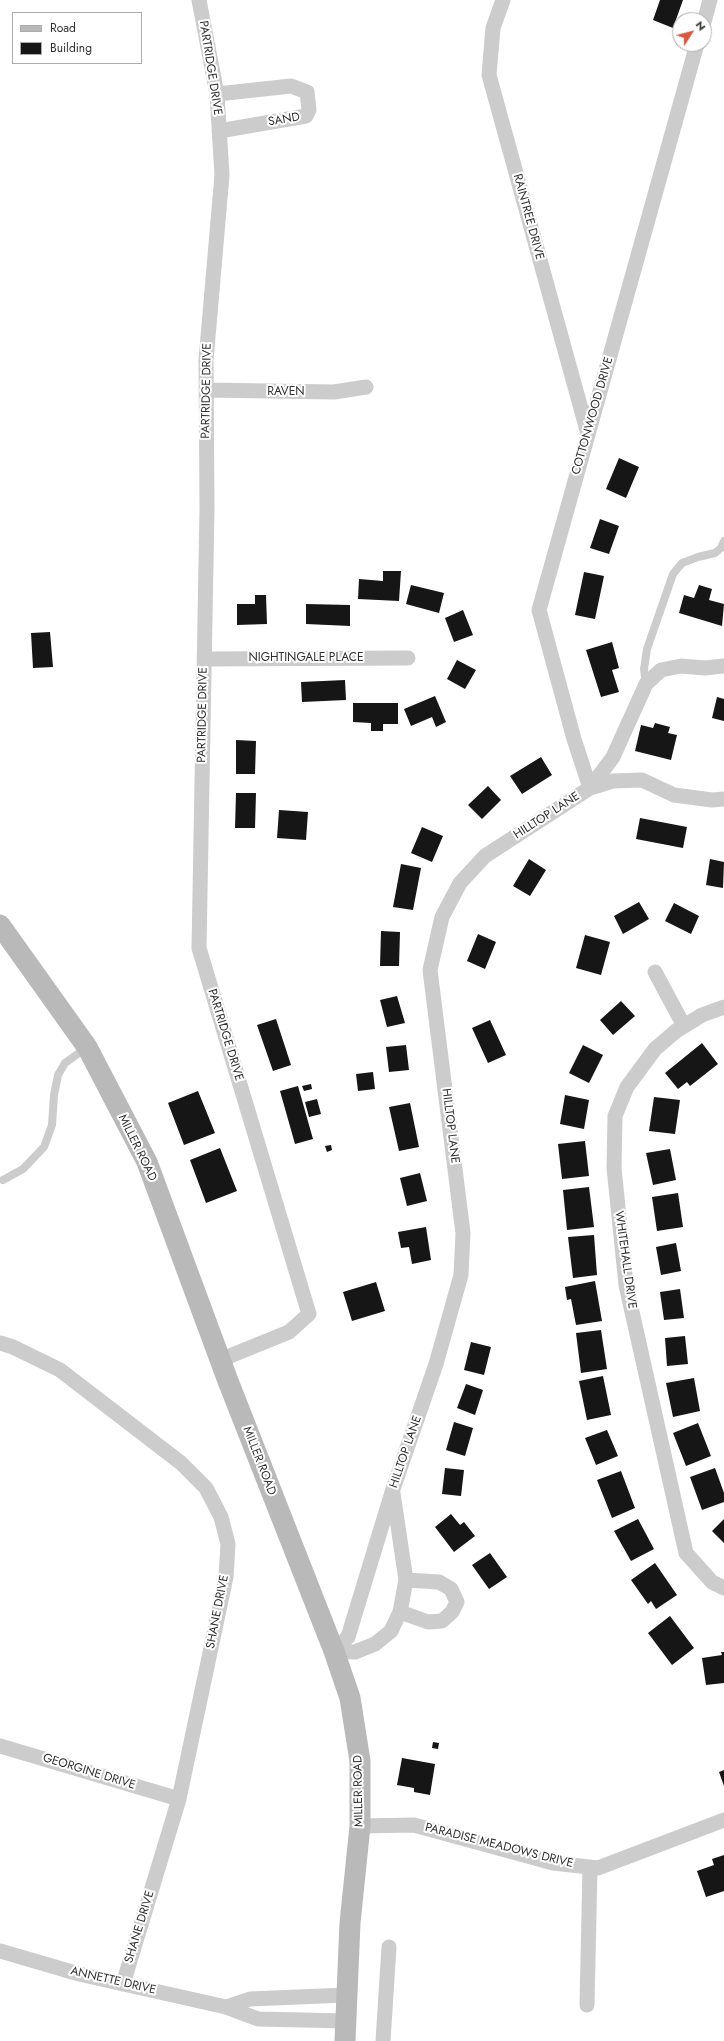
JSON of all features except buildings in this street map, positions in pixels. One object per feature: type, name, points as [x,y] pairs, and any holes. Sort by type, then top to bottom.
[{"type":"street","name":"PARTRIDGE DRIVE","points":[[199,0],[217,94],[222,175],[206,360],[206,508],[199,948],[309,1314],[289,1332],[220,1360]]},
{"type":"street","name":"RAINTREE DRIVE","points":[[503,0],[493,28],[489,75],[588,434]]},
{"type":"street","points":[[707,12],[710,0]]},
{"type":"street","name":"COTTONWOOD DRIVE","points":[[590,788],[574,739],[538,610],[695,52]]},
{"type":"street","name":"SAND","points":[[217,94],[291,86],[307,92],[309,110],[306,116],[219,131]]},
{"type":"street","name":"RAVEN","points":[[206,390],[334,392],[366,387]]},
{"type":"street","name":"NIGHTINGALE PLACE","points":[[204,659],[408,658]]},
{"type":"street","points":[[590,788],[613,757],[646,684],[661,670],[681,666],[706,668],[724,666]]},
{"type":"street","name":"HILLTOP LANE","points":[[334,1651],[348,1637],[392,1488],[436,1364],[461,1274],[463,1233],[430,970],[442,917],[460,883],[485,856],[590,788],[613,781],[642,780],[674,795],[712,800],[724,799]]},
{"type":"street","name":"MILLER ROAD","points":[[0,925],[88,1047],[147,1162],[220,1360],[334,1651],[350,1698],[360,1761],[360,1826],[350,1923],[345,2031]]},
{"type":"street","points":[[655,972],[684,1026]]},
{"type":"street","name":"WHITEHALL DRIVE","points":[[724,1008],[702,1015],[684,1026],[655,1049],[627,1087],[615,1116],[614,1168],[626,1285],[686,1553],[712,1582],[724,1588]]},
{"type":"street","name":"SHANE DRIVE","points":[[0,1343],[13,1347],[60,1370],[181,1463],[206,1488],[221,1517],[228,1544],[226,1577],[179,1799],[123,1984]]},
{"type":"street","points":[[334,1651],[355,1652],[375,1644],[391,1631],[400,1612],[406,1580],[392,1488]]},
{"type":"street","points":[[400,1612],[428,1622],[442,1621],[452,1612],[457,1602],[451,1589],[439,1582],[406,1580]]},
{"type":"street","name":"GEORGINE DRIVE","points":[[0,1746],[179,1799]]},
{"type":"street","name":"PARADISE MEADOWS DRIVE","points":[[360,1826],[414,1824],[553,1862],[598,1868],[724,1820]]},
{"type":"street","points":[[586,2006],[590,1868]]},
{"type":"street","points":[[383,2041],[389,1946]]},
{"type":"street","name":"ANNETTE DRIVE","points":[[0,1951],[79,1974],[226,2007],[258,2019],[345,2031]]},
{"type":"street","points":[[226,2007],[250,1999],[346,1995]]},
{"type":"lane","points":[[646,684],[644,669],[647,649],[673,574],[682,563],[714,553],[721,548],[724,541]]},
{"type":"lane","points":[[2,1180],[23,1169],[44,1147],[52,1125],[54,1095],[58,1075],[65,1063],[88,1047]]}]
